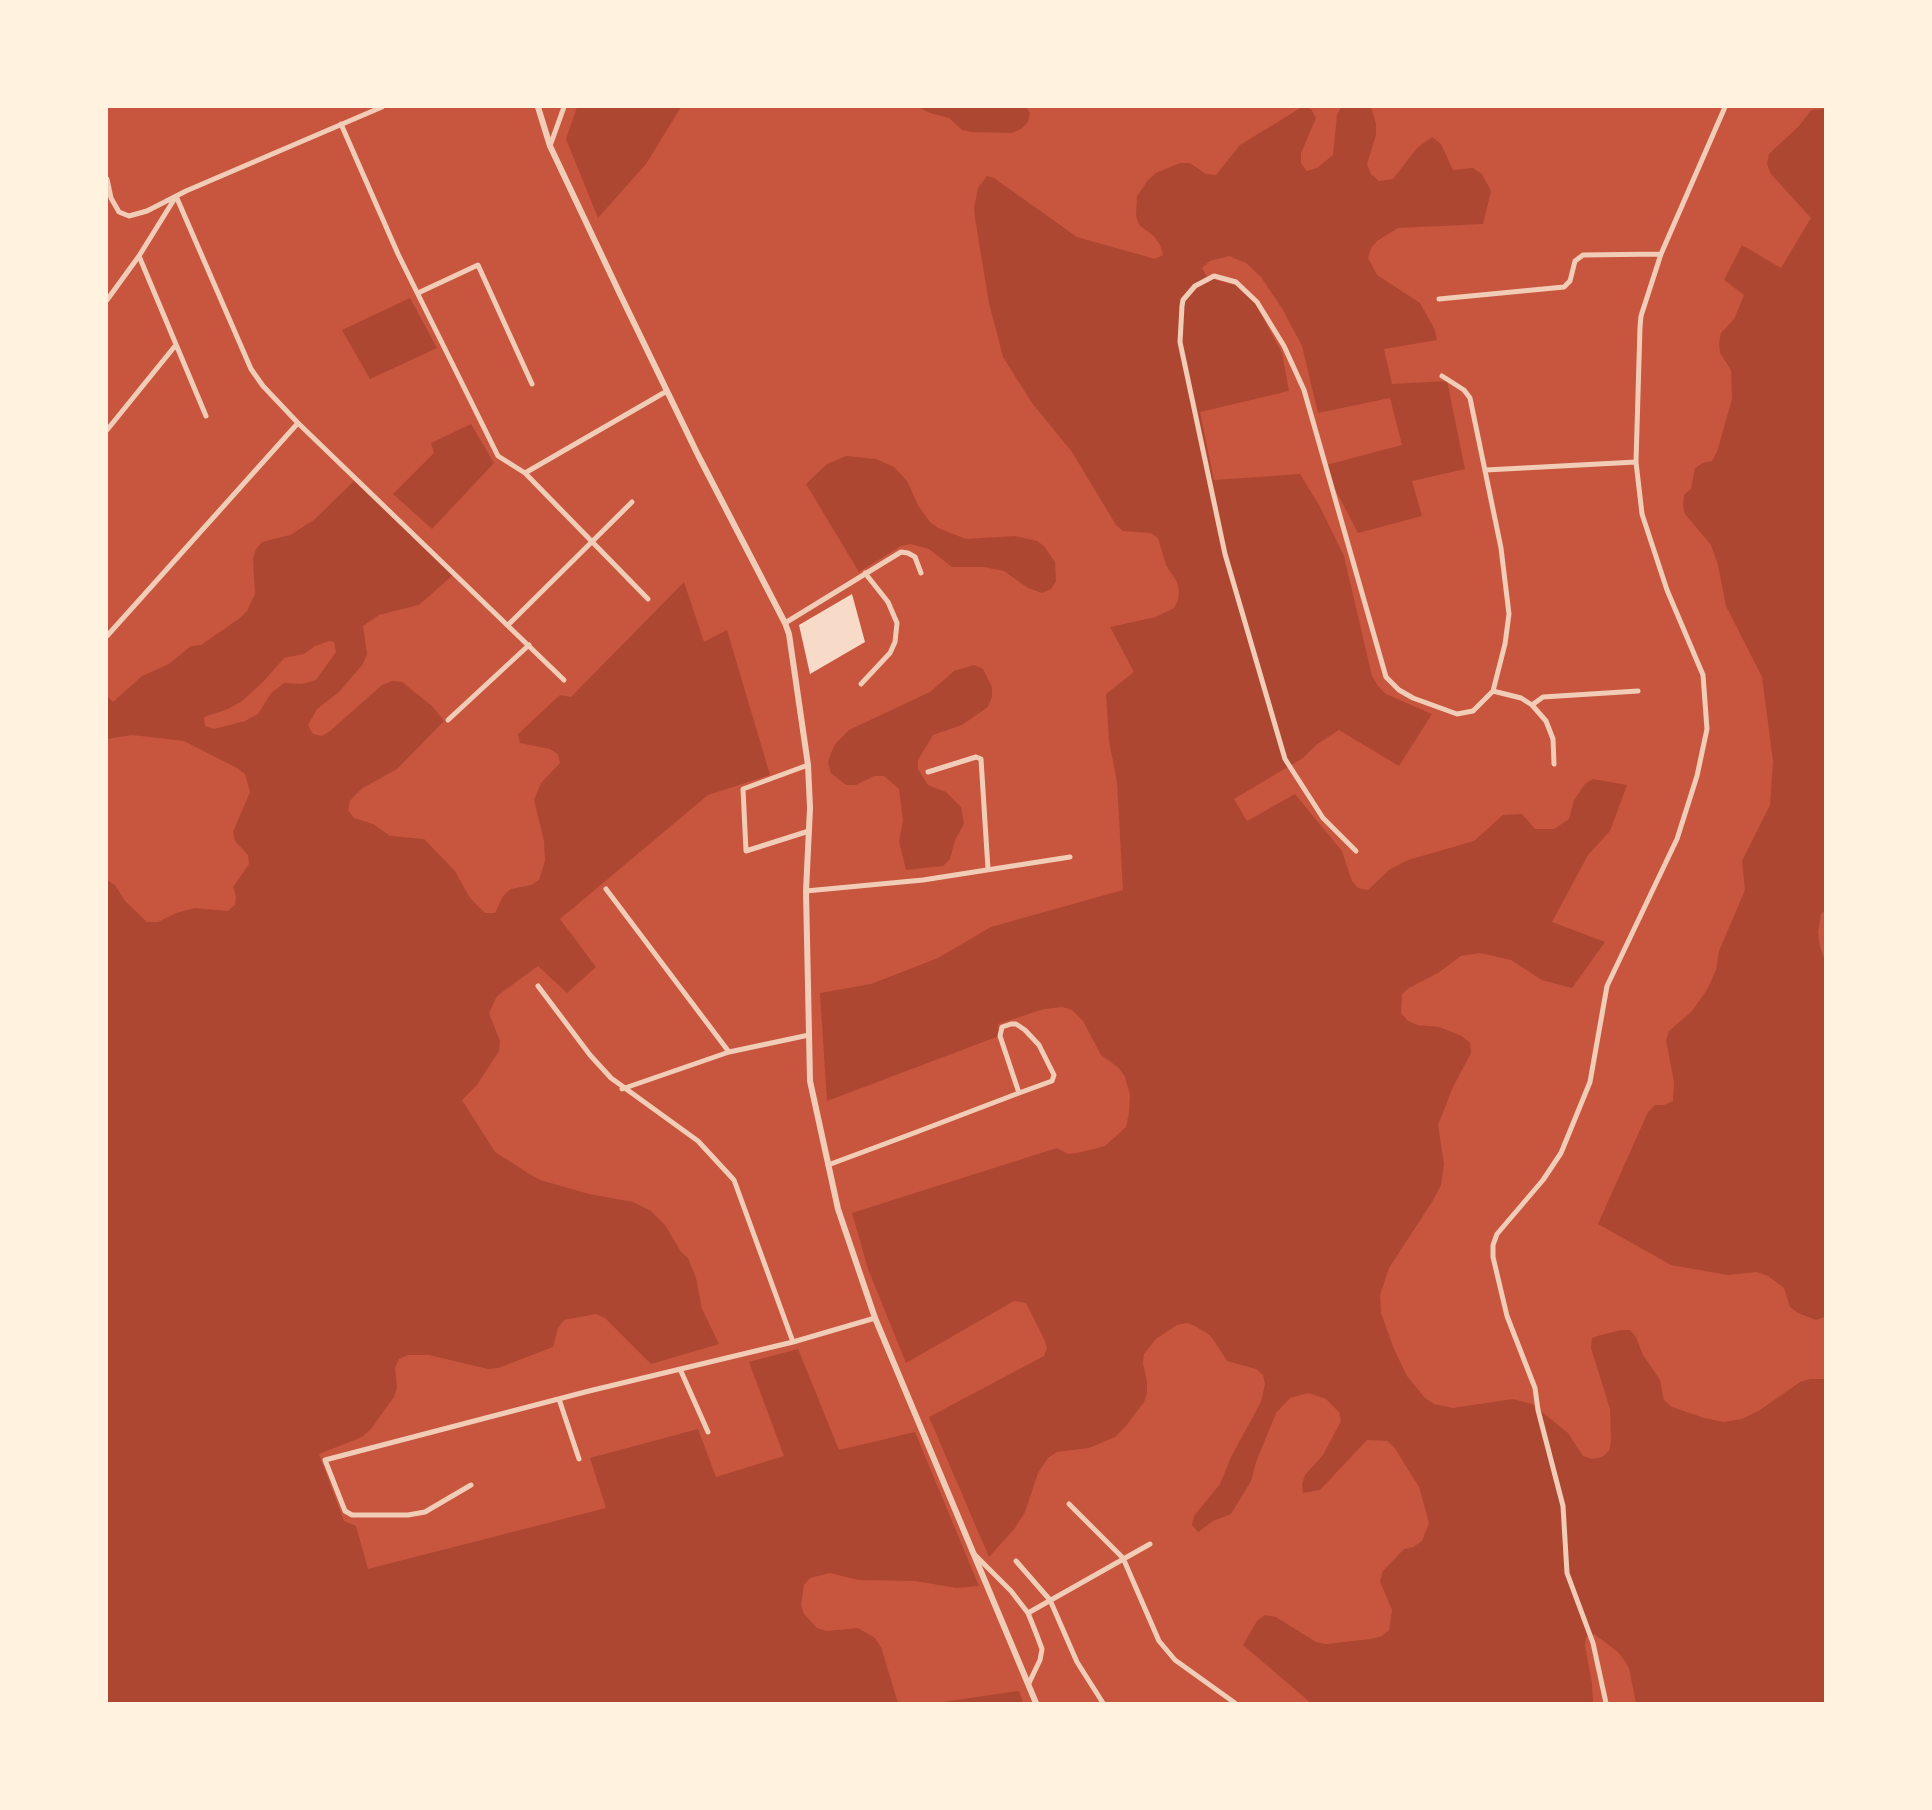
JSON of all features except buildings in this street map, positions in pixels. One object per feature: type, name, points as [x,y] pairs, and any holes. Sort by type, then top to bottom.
[{"type":"street","points":[[107,179],[111,198],[119,212],[129,216],[147,211],[382,107]]},
{"type":"street","points":[[538,107],[550,146],[667,391],[789,634],[808,765],[806,891],[810,1081],[838,1209],[875,1318],[1036,1703]]},
{"type":"street","points":[[550,146],[564,107]]},
{"type":"street","points":[[1606,1703],[1593,1643],[1567,1573],[1563,1506],[1535,1388],[1507,1316],[1493,1257],[1493,1245],[1497,1234],[1544,1181],[1561,1153],[1590,1082],[1607,986],[1677,839],[1698,776],[1707,729],[1703,675],[1667,590],[1642,514],[1636,462],[1642,316],[1661,254],[1725,107]]},
{"type":"street","points":[[341,124],[418,293],[498,456],[525,474],[648,599]]},
{"type":"street","points":[[107,300],[139,256],[176,196]]},
{"type":"street","points":[[176,196],[251,369],[263,386],[564,680]]},
{"type":"street","points":[[1439,299],[1564,287],[1570,281],[1575,261],[1583,255],[1661,254]]},
{"type":"street","points":[[139,256],[206,416]]},
{"type":"street","points":[[418,293],[478,265],[532,384]]},
{"type":"street","points":[[1356,850],[1323,818],[1285,759],[1225,554],[1180,342],[1183,300],[1199,283],[1214,276],[1236,282],[1243,287],[1268,319],[1304,390],[1386,677],[1399,690],[1413,698],[1457,714],[1473,711],[1493,691],[1505,644],[1509,614],[1501,548],[1470,398],[1464,390],[1442,376]]},
{"type":"street","points":[[107,430],[175,346]]},
{"type":"street","points":[[525,474],[667,391]]},
{"type":"street","points":[[107,636],[298,423]]},
{"type":"street","points":[[1486,470],[1636,462]]},
{"type":"street","points":[[508,625],[632,502]]},
{"type":"street","points":[[785,623],[901,552],[915,557],[920,573]]},
{"type":"street","points":[[861,684],[890,653],[895,642],[897,623],[888,602],[865,573]]},
{"type":"street","points":[[449,720],[528,645]]},
{"type":"street","points":[[1493,691],[1521,698],[1532,705],[1546,722],[1553,739],[1555,764]]},
{"type":"street","points":[[1532,705],[1543,697],[1638,691]]},
{"type":"street","points":[[928,772],[976,757],[981,760],[988,869]]},
{"type":"street","points":[[808,765],[743,789],[746,851],[809,831]]},
{"type":"street","points":[[806,891],[923,880],[1070,857]]},
{"type":"street","points":[[606,889],[729,1052]]},
{"type":"street","points":[[538,986],[590,1055],[622,1089],[698,1141],[734,1181],[793,1342]]},
{"type":"street","points":[[828,1165],[1052,1081],[1054,1075],[1039,1045],[1025,1030],[1011,1024],[1002,1027],[1000,1036],[1019,1093]]},
{"type":"street","points":[[622,1089],[729,1052],[809,1035]]},
{"type":"street","points":[[471,1485],[425,1512],[408,1515],[352,1515],[345,1511],[325,1460],[793,1342],[875,1318]]},
{"type":"street","points":[[680,1369],[708,1432]]},
{"type":"street","points":[[559,1399],[579,1459]]},
{"type":"street","points":[[1069,1504],[1123,1559],[1159,1642],[1175,1660],[1236,1703]]},
{"type":"street","points":[[1028,1613],[1150,1544]]},
{"type":"street","points":[[971,1551],[996,1573],[1028,1613],[1042,1649],[1029,1684]]},
{"type":"street","points":[[1016,1561],[1050,1600],[1077,1662],[1102,1703]]},
{"type":"shaded area","points":[[577,107],[681,107],[646,164],[598,218],[566,139]]},
{"type":"shaded area","points":[[918,107],[1025,107],[1030,112],[1028,122],[1012,133],[971,132],[962,130],[949,118]]},
{"type":"shaded area","points":[[1302,107],[1311,109],[1316,118],[1301,153],[1301,163],[1307,171],[1317,168],[1333,155],[1337,115],[1341,107],[1371,107],[1376,135],[1367,164],[1371,174],[1379,181],[1393,179],[1417,148],[1432,137],[1441,144],[1453,170],[1473,168],[1482,174],[1491,191],[1483,224],[1398,228],[1377,241],[1368,258],[1377,275],[1420,303],[1435,330],[1437,340],[1384,349],[1392,384],[1447,381],[1465,469],[1412,481],[1422,516],[1358,533],[1334,487],[1326,465],[1402,445],[1390,398],[1318,413],[1302,346],[1261,277],[1246,263],[1229,256],[1210,261],[1202,268],[1207,277],[1237,286],[1253,299],[1282,353],[1289,391],[1200,412],[1214,480],[1300,474],[1344,556],[1372,676],[1386,694],[1432,714],[1399,766],[1339,730],[1316,745],[1303,758],[1234,799],[1247,821],[1295,794],[1342,851],[1352,881],[1358,888],[1368,890],[1389,870],[1408,860],[1474,841],[1503,815],[1522,814],[1535,829],[1554,829],[1569,819],[1574,800],[1585,784],[1593,779],[1627,785],[1610,831],[1588,855],[1552,922],[1605,942],[1572,988],[1542,980],[1511,960],[1480,953],[1461,956],[1402,994],[1401,1013],[1408,1021],[1439,1027],[1462,1036],[1470,1043],[1471,1053],[1453,1087],[1438,1125],[1444,1164],[1441,1185],[1389,1268],[1380,1295],[1381,1313],[1407,1376],[1425,1398],[1434,1404],[1453,1408],[1513,1399],[1532,1404],[1568,1433],[1583,1456],[1592,1459],[1602,1457],[1609,1451],[1611,1441],[1610,1409],[1591,1348],[1592,1338],[1630,1330],[1660,1380],[1664,1400],[1672,1407],[1723,1422],[1742,1419],[1760,1410],[1800,1382],[1825,1379],[1825,1703],[1636,1703],[1629,1668],[1618,1652],[1594,1634],[1586,1637],[1585,1646],[1593,1703],[1311,1703],[1243,1645],[1257,1621],[1265,1615],[1276,1617],[1316,1642],[1326,1644],[1371,1639],[1382,1636],[1389,1630],[1392,1610],[1380,1581],[1383,1571],[1404,1549],[1422,1541],[1429,1523],[1419,1487],[1394,1447],[1387,1441],[1367,1440],[1320,1490],[1303,1493],[1305,1475],[1323,1455],[1341,1421],[1339,1412],[1326,1399],[1308,1393],[1290,1398],[1276,1413],[1251,1481],[1231,1514],[1213,1521],[1198,1532],[1192,1525],[1194,1516],[1220,1484],[1231,1457],[1261,1402],[1265,1384],[1263,1375],[1256,1369],[1227,1361],[1211,1336],[1187,1323],[1177,1325],[1156,1339],[1144,1354],[1147,1393],[1144,1402],[1126,1426],[1115,1437],[1089,1448],[1057,1452],[1048,1458],[1038,1473],[1025,1512],[1015,1528],[989,1557],[929,1417],[1044,1356],[1047,1348],[1044,1339],[1026,1303],[1014,1301],[906,1363],[868,1269],[852,1213],[1057,1148],[1068,1154],[1105,1146],[1126,1127],[1129,1113],[1130,1095],[1125,1077],[1119,1068],[1101,1055],[1083,1021],[1072,1010],[1062,1007],[1044,1009],[998,1024],[999,1036],[827,1101],[820,993],[871,984],[938,958],[991,927],[1123,890],[1117,782],[1109,741],[1106,694],[1134,672],[1110,627],[1156,617],[1174,608],[1178,600],[1177,582],[1166,565],[1158,538],[1151,533],[1123,531],[1116,525],[1072,452],[1032,403],[1003,357],[989,303],[975,218],[978,188],[987,176],[994,178],[1077,237],[1155,259],[1163,255],[1160,245],[1154,236],[1139,225],[1136,216],[1137,196],[1148,180],[1156,173],[1180,163],[1190,163],[1206,174],[1216,175],[1240,145]]},
{"type":"shaded area","points":[[1825,109],[1825,910],[1821,914],[1818,932],[1825,961],[1825,1317],[1816,1320],[1790,1307],[1784,1288],[1768,1276],[1757,1272],[1728,1275],[1671,1265],[1598,1224],[1648,1112],[1655,1105],[1673,1101],[1674,1082],[1666,1040],[1669,1031],[1692,1011],[1708,988],[1716,970],[1719,951],[1745,890],[1742,861],[1770,805],[1773,761],[1762,677],[1726,606],[1711,545],[1685,514],[1683,505],[1684,495],[1691,489],[1695,468],[1712,461],[1717,452],[1732,399],[1731,370],[1720,353],[1719,343],[1721,333],[1734,319],[1744,295],[1724,280],[1742,245],[1781,268],[1811,218],[1771,174],[1767,164],[1769,154],[1799,126],[1811,110]]},
{"type":"shaded area","points":[[410,298],[437,348],[370,379],[342,330]]},
{"type":"shaded area","points":[[471,424],[494,463],[432,529],[393,494],[434,453],[431,443]]},
{"type":"shaded area","points":[[846,456],[876,459],[894,467],[907,481],[919,507],[938,528],[966,539],[1015,536],[1037,541],[1055,562],[1056,581],[1051,589],[1042,593],[1028,588],[1004,571],[984,567],[952,567],[929,549],[910,544],[901,546],[859,572],[806,484],[827,464]]},
{"type":"shaded area","points":[[354,481],[453,575],[419,605],[379,615],[363,626],[367,654],[363,664],[339,692],[317,709],[308,725],[313,734],[322,736],[382,685],[392,681],[402,682],[432,706],[444,721],[397,769],[356,794],[350,801],[348,810],[354,818],[373,824],[390,836],[424,839],[455,871],[470,898],[485,913],[495,913],[503,896],[511,889],[531,885],[539,880],[545,861],[544,841],[534,800],[541,783],[560,763],[558,754],[550,749],[520,743],[518,734],[560,695],[571,697],[684,582],[704,642],[727,630],[770,775],[708,795],[560,919],[596,967],[567,993],[538,966],[497,996],[489,1013],[500,1041],[499,1051],[477,1085],[462,1100],[495,1152],[531,1175],[589,1194],[633,1202],[651,1211],[665,1225],[681,1252],[688,1258],[696,1278],[702,1309],[719,1344],[651,1364],[605,1318],[596,1314],[564,1320],[558,1328],[553,1347],[498,1368],[488,1369],[429,1355],[408,1355],[399,1359],[395,1368],[397,1388],[394,1397],[371,1429],[362,1437],[319,1454],[344,1521],[356,1526],[368,1569],[606,1508],[590,1458],[698,1429],[716,1477],[784,1456],[749,1362],[798,1349],[839,1450],[915,1432],[979,1586],[956,1588],[916,1581],[858,1580],[830,1573],[810,1578],[804,1585],[801,1605],[804,1614],[817,1628],[827,1631],[858,1628],[875,1638],[881,1647],[898,1703],[107,1703],[107,880],[115,885],[125,901],[147,922],[158,922],[195,908],[228,911],[235,905],[233,887],[249,864],[248,855],[235,841],[233,832],[250,792],[245,774],[184,741],[132,735],[107,739],[107,696],[113,702],[142,676],[169,664],[191,646],[201,645],[240,618],[247,611],[255,594],[253,559],[256,549],[262,542],[290,535],[314,520]],"holes":[[[329,641],[334,642],[336,652],[316,680],[302,684],[284,683],[271,693],[258,714],[245,721],[214,729],[205,726],[204,717],[242,701],[284,658],[304,654]]]},
{"type":"shaded area","points":[[974,665],[983,669],[992,687],[988,707],[962,725],[933,735],[918,760],[918,769],[928,785],[946,792],[961,807],[964,824],[955,840],[950,859],[943,866],[906,870],[899,841],[903,821],[899,789],[884,776],[874,776],[856,785],[846,785],[831,773],[828,762],[835,744],[849,730],[930,692],[954,671]]},
{"type":"shaded area","points":[[1018,1691],[1023,1703],[936,1703]]}]
